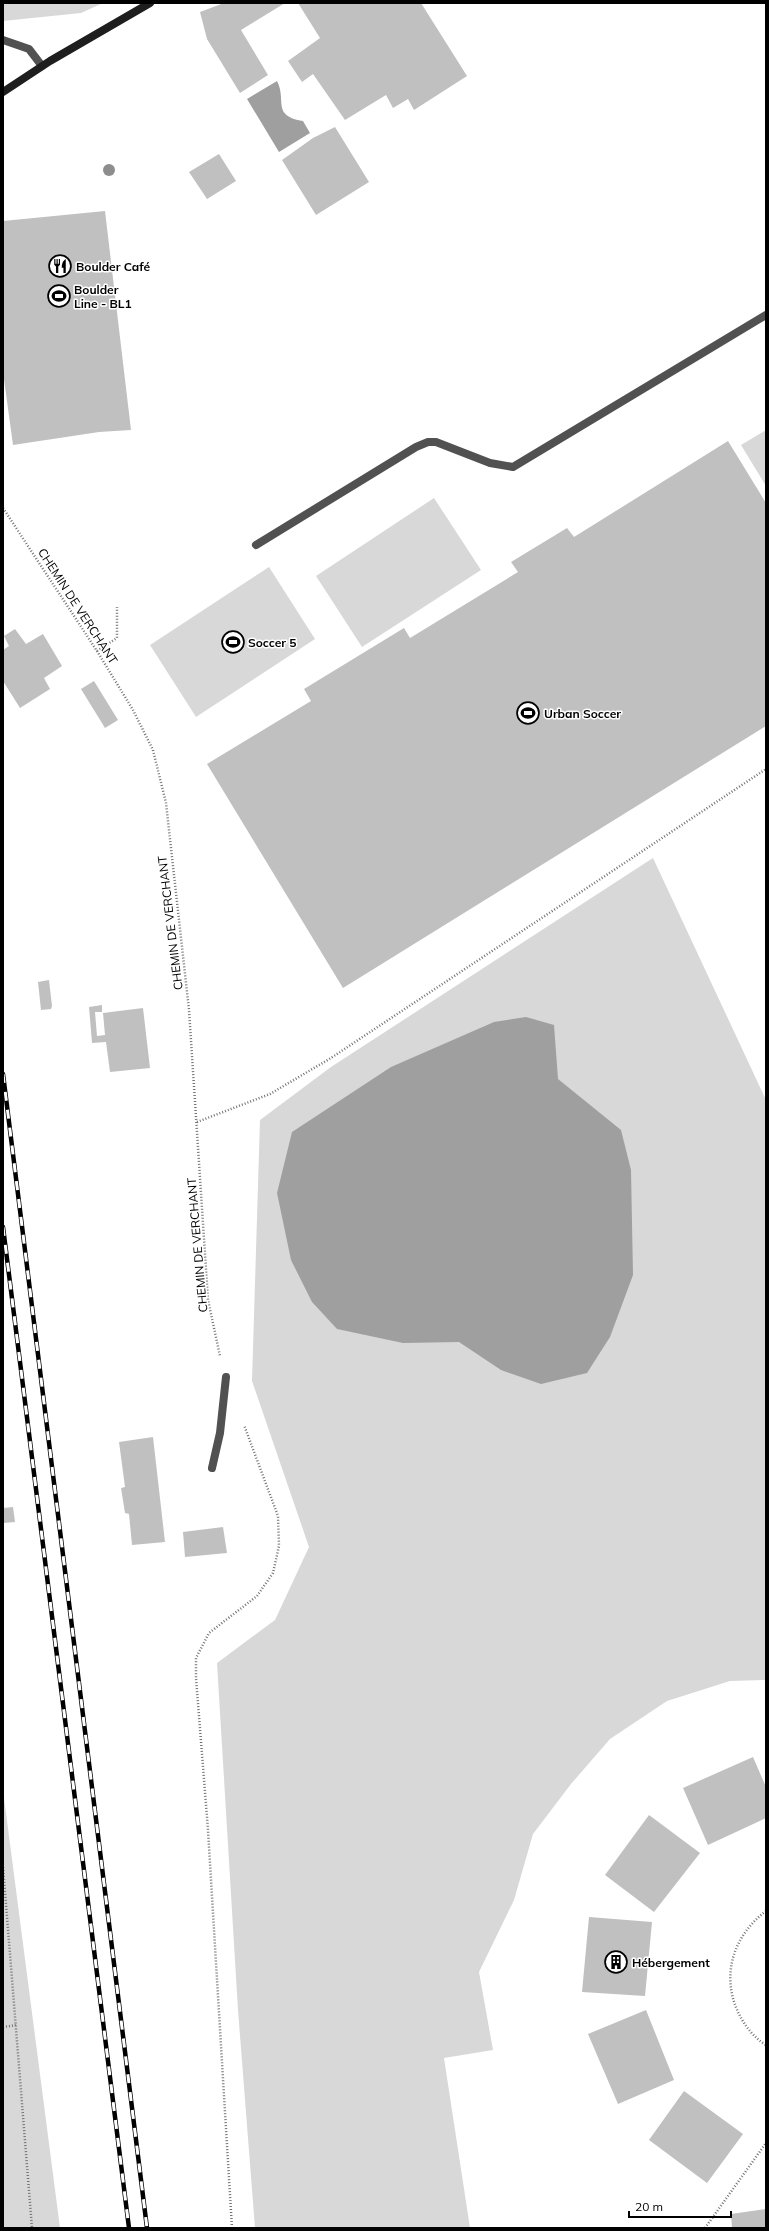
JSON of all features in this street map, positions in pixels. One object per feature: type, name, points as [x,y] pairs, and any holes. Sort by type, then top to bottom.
[{"type":"street","points":[[3,92],[42,66],[150,3]]},
{"type":"street","points":[[3,40],[29,50],[42,66]]},
{"type":"street","points":[[256,545],[416,447],[428,442],[436,442],[490,463],[513,467],[766,315]]},
{"type":"street","points":[[212,1468],[220,1433],[226,1377]]},
{"type":"path","name":"CHEMIN DE VERCHANT","points":[[3,508],[97,651],[133,710],[153,750],[166,803],[189,1010],[208,1300],[226,1377]]},
{"type":"path","points":[[97,651],[117,638],[117,607]]},
{"type":"path","points":[[197,1122],[270,1094],[331,1058],[766,770]]},
{"type":"path","points":[[232,2228],[208,1830],[196,1678],[196,1658],[209,1633],[257,1596],[273,1572],[279,1546],[278,1516],[243,1421]]},
{"type":"path","points":[[3,1867],[17,2025],[32,2228]]},
{"type":"path","points":[[766,1911],[747,1928],[734,1950],[729,1974],[732,1999],[742,2022],[759,2040],[766,2044]]},
{"type":"path","points":[[3,2027],[17,2025]]},
{"type":"path","points":[[705,2228],[766,2143]]},
{"type":"shaded area","points":[[3,3],[103,3],[81,13],[3,21]]},
{"type":"shaded area","points":[[277,81],[280,88],[283,111],[293,119],[303,121],[310,133],[279,152],[247,99]]},
{"type":"shaded area","points":[[766,430],[766,486],[741,445]]},
{"type":"shaded area","points":[[434,498],[481,570],[362,647],[316,576]]},
{"type":"shaded area","name":"Soccer 5","points":[[269,567],[315,639],[196,717],[150,645]]},
{"type":"shaded area","points":[[653,858],[766,1100],[766,1680],[730,1681],[667,1701],[610,1739],[571,1784],[533,1834],[514,1900],[479,1972],[493,2050],[444,2058],[470,2228],[255,2228],[238,2010],[217,1663],[275,1620],[309,1547],[252,1381],[260,1120],[331,1067]]},
{"type":"shaded area","points":[[526,1017],[554,1025],[558,1079],[621,1130],[631,1170],[633,1275],[610,1337],[587,1373],[541,1384],[501,1370],[459,1342],[403,1343],[337,1329],[312,1302],[291,1260],[277,1193],[292,1132],[391,1067],[494,1022]]},
{"type":"shaded area","points":[[3,1790],[60,2228],[3,2228]]},
{"type":"building","points":[[224,3],[285,3],[241,30],[268,75],[240,93],[207,39],[200,12]]},
{"type":"building","points":[[298,3],[421,3],[467,76],[414,110],[408,99],[393,108],[386,95],[345,120],[313,74],[302,82],[288,61],[320,38]]},
{"type":"building","points":[[335,127],[369,182],[316,215],[282,160],[313,138]]},
{"type":"building","points":[[219,154],[236,181],[207,199],[189,172]]},
{"type":"building","name":"Boulder Line - BL1","points":[[105,211],[131,430],[99,432],[13,445],[3,372],[3,221]]},
{"type":"building","name":"Urban Soccer","points":[[728,441],[766,503],[766,726],[343,988],[207,764],[311,701],[304,689],[404,628],[410,638],[518,572],[511,562],[567,528],[574,537]]},
{"type":"building","points":[[15,629],[26,644],[43,634],[62,666],[44,678],[50,689],[20,708],[3,681],[3,650],[9,646],[4,636]]},
{"type":"building","points":[[94,681],[118,720],[105,728],[81,689]]},
{"type":"building","points":[[49,980],[52,1006],[51,1009],[41,1010],[38,982]]},
{"type":"building","points":[[102,1005],[102,1012],[95,1012],[97,1036],[105,1035],[103,1013],[143,1008],[150,1068],[110,1072],[106,1042],[92,1043],[89,1007]]},
{"type":"building","points":[[153,1437],[165,1542],[132,1545],[129,1514],[125,1513],[121,1488],[125,1487],[119,1442]]},
{"type":"building","points":[[13,1507],[15,1522],[3,1523],[3,1508]]},
{"type":"building","points":[[223,1527],[227,1553],[185,1557],[183,1532]]},
{"type":"building","points":[[753,1757],[766,1787],[766,1818],[708,1845],[683,1788]]},
{"type":"building","points":[[649,1815],[700,1853],[654,1912],[605,1875]]},
{"type":"building","name":"Hébergement","points":[[589,1917],[652,1922],[645,1996],[582,1992]]},
{"type":"building","points":[[646,2010],[674,2080],[618,2104],[588,2034]]},
{"type":"building","points":[[684,2091],[743,2134],[707,2183],[649,2140]]},
{"type":"building","points":[[766,2209],[766,2228],[732,2228],[731,2214]]},
{"type":"railway","points":[[3,1074],[147,2228]]},
{"type":"railway","points":[[3,1227],[129,2228]]},
{"type":"place","name":"Boulder Café","points":[[60,266]]},
{"type":"place","name":"Boulder Line - BL1","points":[[59,296]]},
{"type":"place","name":"Soccer 5","points":[[233,642]]},
{"type":"place","name":"Urban Soccer","points":[[528,713]]},
{"type":"place","name":"Hébergement","points":[[616,1962]]}]
